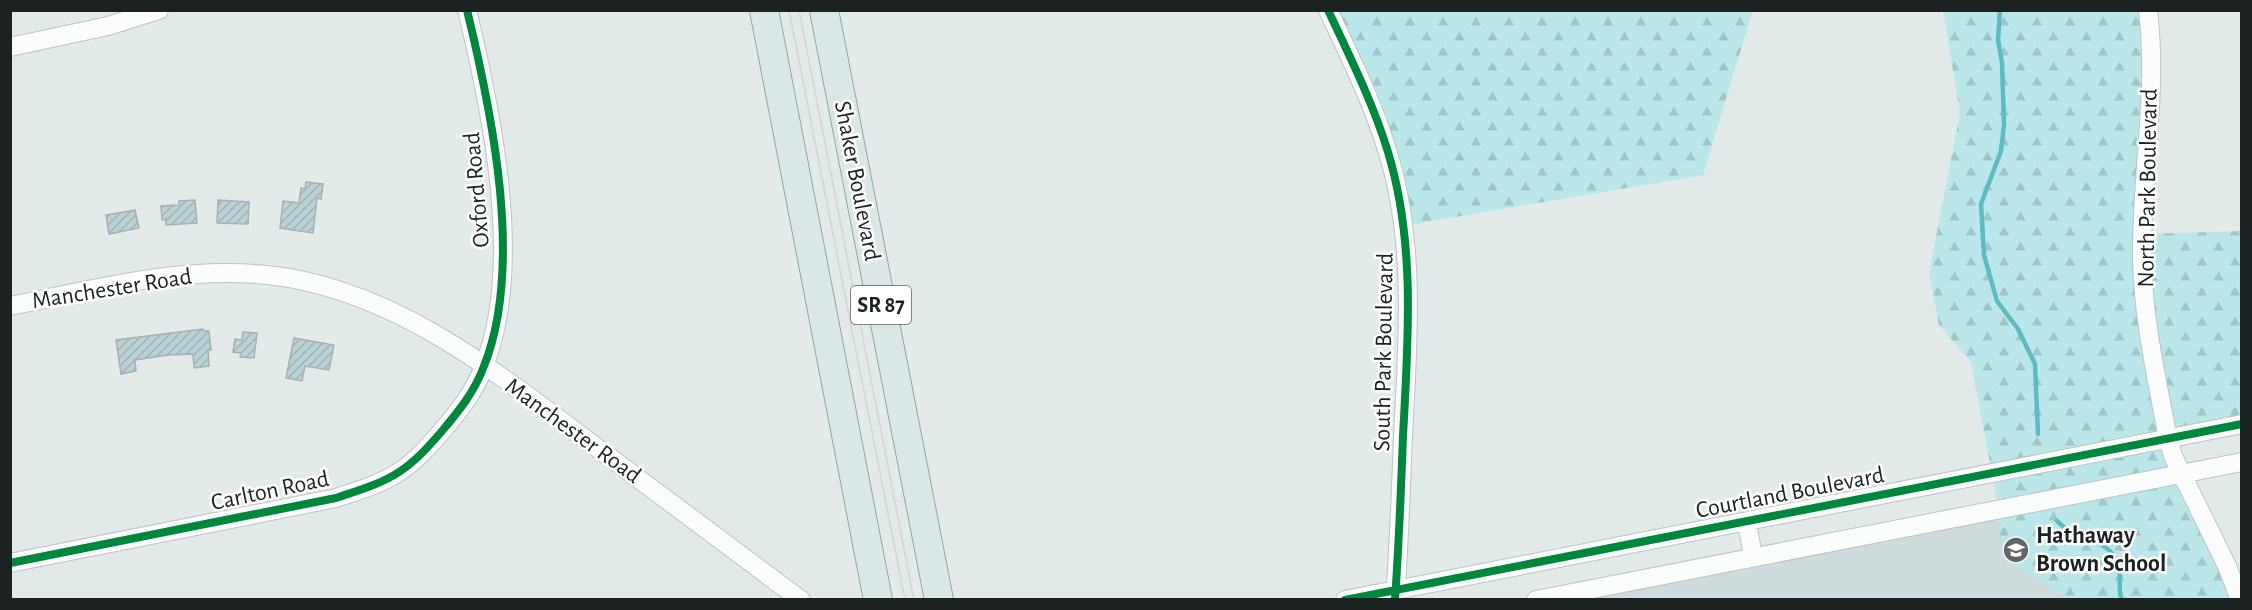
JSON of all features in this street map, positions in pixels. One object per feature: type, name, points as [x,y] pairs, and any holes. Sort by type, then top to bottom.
[{"type":"main road","name":"SR 87","points":[[764,10],[878,600]]},
{"type":"main road","name":"Shaker Boulevard","points":[[824,10],[939,600]]},
{"type":"street","points":[[10,47],[108,26],[159,10]]},
{"type":"street","name":"Oxford Road","points":[[467,10],[486,97],[498,175],[501,216],[501,300],[497,326],[484,366]]},
{"type":"street","name":"South Park Boulevard","points":[[1328,10],[1365,89],[1377,122],[1388,154],[1402,219],[1408,297],[1408,353],[1395,595]]},
{"type":"street","name":"North Park Boulevard","points":[[2148,10],[2151,38],[2151,81],[2142,258],[2147,322],[2168,439],[2181,473],[2227,566],[2240,600]]},
{"type":"street","name":"Manchester Road","points":[[10,306],[177,275],[237,273],[294,279],[327,288],[392,312],[456,346],[550,412],[801,600]]},
{"type":"street","name":"Carlton Road","points":[[10,563],[295,507],[359,490],[398,473],[413,461],[463,405],[474,390],[484,366]]},
{"type":"street","name":"Courtland Boulevard","points":[[1345,600],[1395,595],[1747,522],[2241,424]]},
{"type":"street","points":[[1536,600],[2241,462]]},
{"type":"street","points":[[1747,522],[1754,557]]},
{"type":"shaded area","name":"Hathaway Brown School","points":[[2148,488],[2229,600],[1576,600]]},
{"type":"green space","points":[[1328,11],[1755,11],[1752,13],[1703,175],[1403,226],[1388,154]]},
{"type":"green space","points":[[1943,11],[2148,11],[2143,234],[2241,231],[2241,424],[2168,439],[2240,599],[2069,599],[2005,559],[1997,517],[2000,516],[1971,362],[1939,325],[1929,273],[1960,113]]},
{"type":"building","points":[[306,182],[323,184],[321,199],[317,198],[313,233],[280,228],[283,201],[299,203],[301,188],[305,189]]},
{"type":"building","points":[[195,200],[197,223],[166,225],[166,219],[162,220],[161,206],[179,205],[179,201]]},
{"type":"building","points":[[218,200],[249,202],[248,224],[217,223]]},
{"type":"building","points":[[135,210],[139,228],[109,234],[106,215]]},
{"type":"building","points":[[203,329],[209,331],[211,350],[208,350],[209,366],[194,368],[193,354],[168,355],[135,360],[136,371],[121,374],[116,340]]},
{"type":"building","points":[[243,332],[257,333],[254,358],[240,357],[241,353],[233,352],[235,339],[242,340]]},
{"type":"building","points":[[294,338],[334,345],[329,370],[305,366],[302,381],[286,378]]},
{"type":"waterway","points":[[2000,10],[1998,40],[2002,63],[2004,125],[2001,151],[1981,204],[1984,255],[1997,301],[2018,329],[2035,364],[2038,434]]},
{"type":"waterway","points":[[2057,521],[2068,530],[2100,544],[2111,552],[2119,567],[2122,600]]},
{"type":"tram line","points":[[789,10],[905,600]]},
{"type":"tram line","points":[[799,10],[914,600]]},
{"type":"cycle path","points":[[10,563],[336,498],[377,484],[399,472],[422,453],[448,423],[471,392],[484,366],[496,326],[502,283],[503,237],[494,142],[467,10]]},
{"type":"cycle path","points":[[1328,10],[1361,80],[1382,134],[1397,187],[1403,222],[1408,329],[1395,599]]},
{"type":"cycle path","points":[[1345,600],[2242,424]]},
{"type":"place","name":"Hathaway Brown School","points":[[2016,550]]}]
